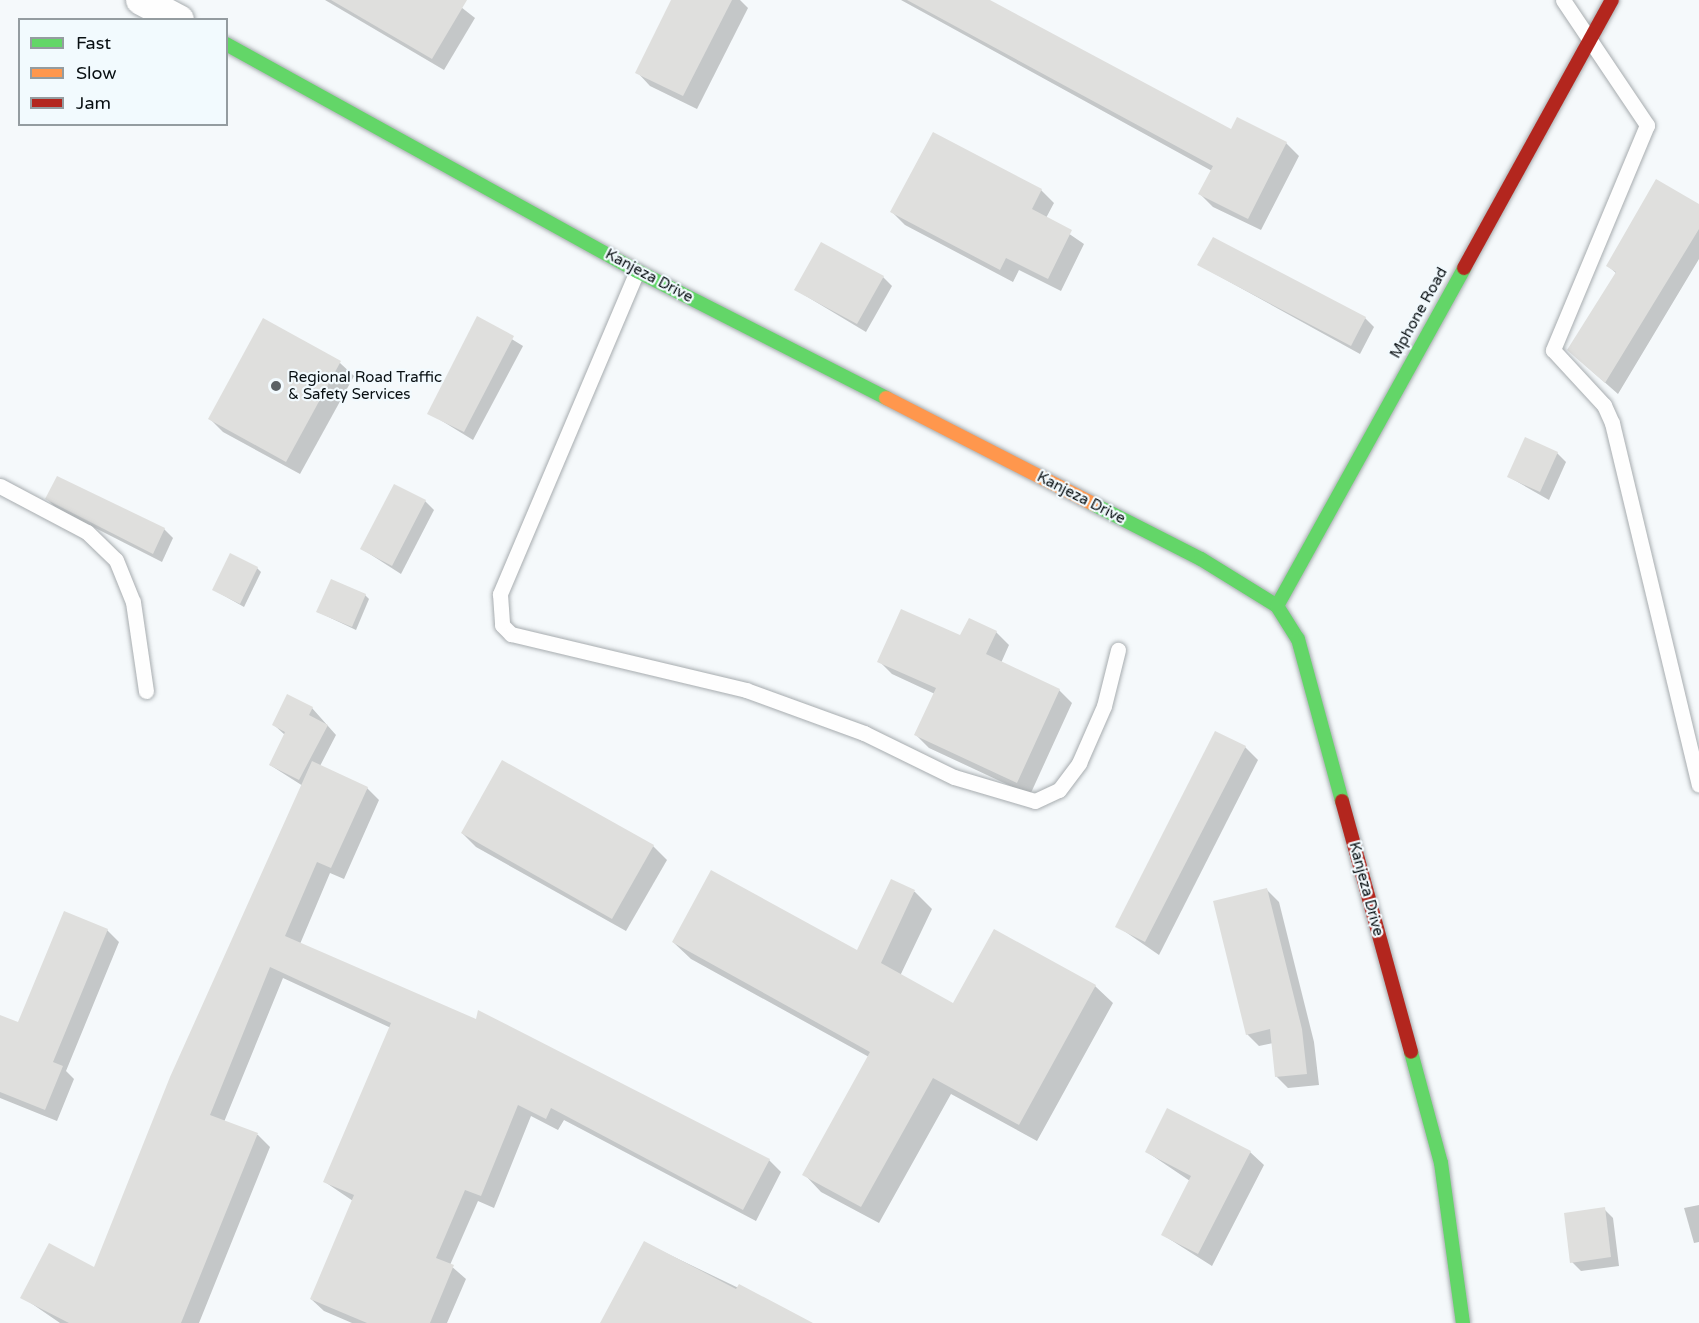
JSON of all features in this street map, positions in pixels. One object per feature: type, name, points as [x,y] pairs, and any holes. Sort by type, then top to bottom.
[{"type":"street","points":[[141,0],[175,18]]},
{"type":"street","name":"Mphone Road","points":[[1277,606],[1612,0]]},
{"type":"street","name":"Kanjeza Drive","points":[[228,45],[637,271],[1201,559],[1277,606],[1298,639],[1441,1163],[1463,1323]]},
{"type":"lane","points":[[1563,0],[1647,125],[1553,350],[1604,405],[1612,423],[1699,785]]},
{"type":"lane","points":[[637,271],[500,594],[502,625],[512,634],[746,690],[864,733],[954,777],[1035,801],[1059,790],[1079,763],[1104,706],[1118,650]]},
{"type":"lane","points":[[0,486],[87,532],[116,560],[133,602],[146,691]]},
{"type":"building","points":[[331,0],[467,0],[432,59]]},
{"type":"building","points":[[671,0],[732,0],[683,96],[635,73]]},
{"type":"building","points":[[907,0],[990,0],[1231,129],[1237,117],[1287,142],[1248,219],[1198,194],[1213,166]]},
{"type":"building","points":[[933,132],[1042,189],[1032,209],[1072,230],[1048,279],[1006,258],[1000,270],[890,212]]},
{"type":"building","points":[[1656,179],[1699,204],[1699,229],[1605,383],[1567,350],[1616,272],[1606,266]]},
{"type":"building","points":[[1213,237],[1366,317],[1351,346],[1197,265]]},
{"type":"building","points":[[821,242],[884,276],[857,324],[794,290]]},
{"type":"building","points":[[477,316],[514,336],[464,432],[427,414]]},
{"type":"building","points":[[263,318],[341,361],[286,462],[208,419]]},
{"type":"building","points":[[1525,437],[1558,452],[1540,492],[1507,477]]},
{"type":"building","points":[[57,476],[165,528],[153,554],[45,499]]},
{"type":"building","points":[[394,484],[426,500],[392,566],[360,549]]},
{"type":"building","points":[[230,553],[258,567],[240,604],[212,590]]},
{"type":"building","points":[[331,579],[366,594],[352,627],[316,612]]},
{"type":"building","points":[[901,609],[960,635],[969,618],[997,631],[986,654],[1060,689],[1017,783],[914,735],[936,688],[877,662]]},
{"type":"building","points":[[287,694],[313,707],[309,715],[328,725],[299,780],[269,765],[285,732],[272,725]]},
{"type":"building","points":[[1215,731],[1246,746],[1145,942],[1115,927]]},
{"type":"building","points":[[502,760],[654,845],[612,919],[461,833]]},
{"type":"building","points":[[312,761],[368,787],[331,868],[317,862],[285,936],[476,1019],[478,1010],[770,1159],[743,1210],[551,1108],[546,1119],[518,1105],[481,1196],[465,1190],[436,1258],[454,1265],[430,1323],[367,1323],[310,1299],[354,1195],[323,1182],[391,1023],[270,967],[210,1115],[258,1133],[181,1323],[69,1323],[20,1298],[49,1243],[94,1267],[170,1077]]},
{"type":"building","points":[[711,870],[857,950],[891,879],[915,890],[881,963],[953,1003],[994,929],[1096,985],[1019,1125],[933,1078],[861,1207],[802,1175],[870,1052],[672,942]]},
{"type":"building","points":[[1267,888],[1302,1029],[1307,1074],[1275,1077],[1270,1029],[1246,1035],[1213,901]]},
{"type":"building","points":[[64,911],[108,929],[53,1062],[63,1066],[45,1110],[0,1092],[0,1015],[18,1022]]},
{"type":"building","points":[[1167,1108],[1251,1151],[1198,1254],[1161,1235],[1191,1176],[1145,1152]]},
{"type":"building","points":[[1605,1207],[1611,1257],[1570,1263],[1564,1213]]},
{"type":"building","points":[[644,1241],[736,1289],[739,1284],[813,1323],[600,1323]]},
{"type":"traffic: fast","points":[[228,45],[637,271],[886,398]]},
{"type":"traffic: fast","points":[[1277,606],[1464,268]]},
{"type":"traffic: fast","points":[[1093,504],[1201,559],[1277,606],[1298,639],[1342,801]]},
{"type":"traffic: fast","points":[[1411,1052],[1441,1163],[1463,1323]]},
{"type":"traffic: slow","points":[[886,398],[1093,504]]},
{"type":"traffic: jam","points":[[1464,268],[1612,0]]},
{"type":"traffic: jam","points":[[1342,801],[1411,1052]]},
{"type":"place","name":"Regional Road Traffic & Safety Services","points":[[276,386]]}]
